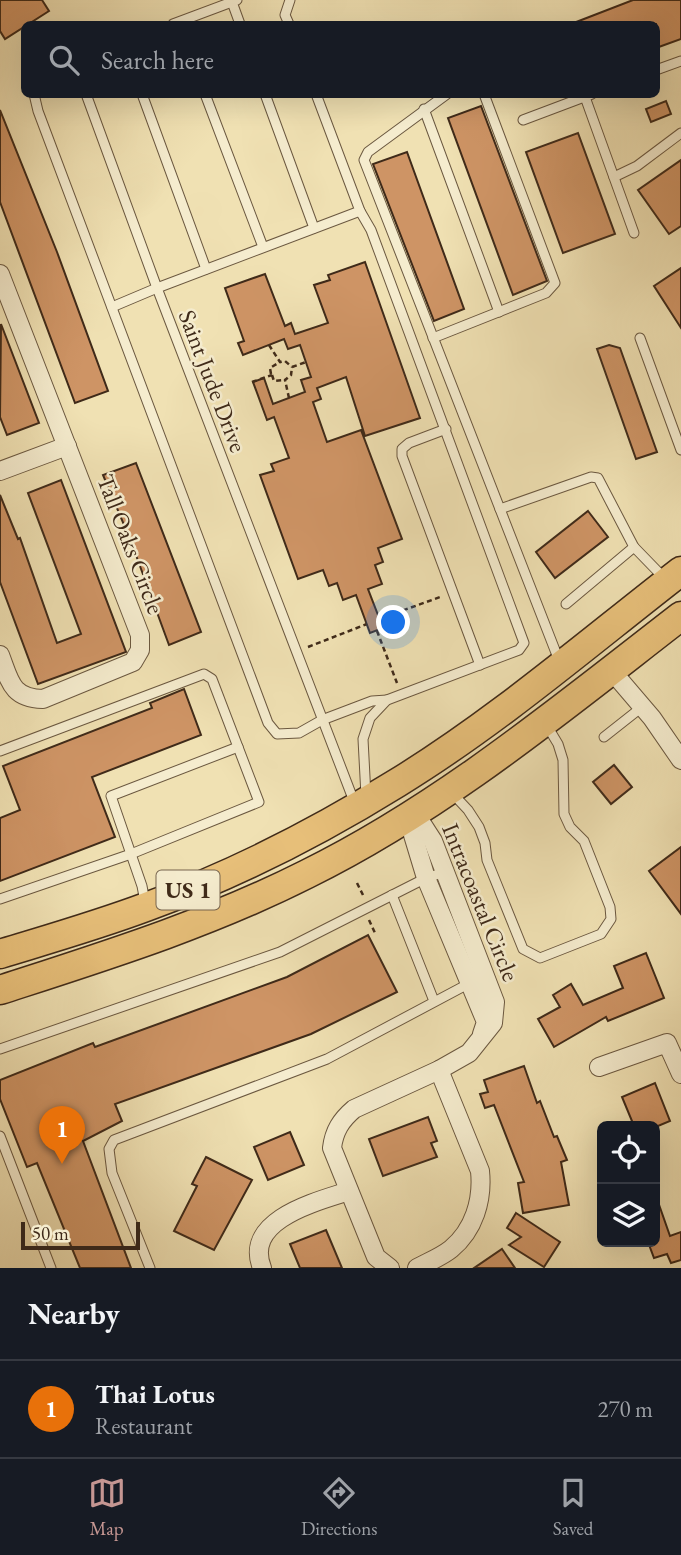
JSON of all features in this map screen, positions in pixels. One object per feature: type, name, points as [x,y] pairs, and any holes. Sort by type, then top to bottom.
[{"type":"main road","name":"US 1","points":[[0,954],[146,907],[270,853],[360,804],[434,759],[489,720],[674,576]]},
{"type":"main road","name":"US 1","points":[[0,990],[200,923],[299,878],[350,851],[449,790],[544,721],[681,615]]},
{"type":"main road","points":[[415,813],[413,793],[434,759]]},
{"type":"main road","points":[[350,851],[366,816],[360,804]]},
{"type":"main road","points":[[104,957],[136,930],[146,907]]},
{"type":"street","name":"Tall Oaks Circle","points":[[0,274],[140,635],[140,650],[133,662],[43,699],[27,698],[12,687],[0,655]]},
{"type":"street","points":[[0,471],[67,446]]},
{"type":"street","points":[[611,670],[681,760]]},
{"type":"street","name":"Intracoastal Circle","points":[[415,813],[433,841],[477,980]]},
{"type":"street","name":"Intracoastal Circle","points":[[390,1268],[376,1256],[332,1148],[333,1137],[345,1117],[366,1103],[439,1070],[469,1053],[493,1023],[495,1002],[477,980],[426,878],[413,835],[415,813]]},
{"type":"street","points":[[599,1067],[667,1043],[681,1074]]},
{"type":"street","points":[[417,1268],[449,1251],[457,1243],[474,1219],[482,1188],[480,1171],[439,1070]]},
{"type":"street","points":[[262,1268],[258,1248],[262,1236],[271,1224],[319,1201],[349,1191]]},
{"type":"lane","points":[[288,21],[285,15],[290,0]]},
{"type":"lane","points":[[184,21],[234,1],[239,21]]},
{"type":"lane","points":[[660,69],[681,61]]},
{"type":"lane","points":[[35,98],[268,723],[277,734],[299,733],[323,720],[372,701],[387,700],[519,650],[524,643],[371,230],[360,211],[318,98]]},
{"type":"lane","points":[[87,98],[157,288],[112,307]]},
{"type":"lane","points":[[143,98],[206,269]]},
{"type":"lane","points":[[207,98],[263,247]]},
{"type":"lane","points":[[266,98],[314,228]]},
{"type":"lane","points":[[441,98],[368,152],[364,160],[560,665]]},
{"type":"lane","points":[[433,338],[546,293],[555,283],[486,98]]},
{"type":"lane","points":[[523,120],[584,98]]},
{"type":"lane","points":[[590,98],[634,233]]},
{"type":"lane","points":[[424,109],[499,312]]},
{"type":"lane","points":[[614,177],[637,166],[681,133]]},
{"type":"lane","name":"Saint Jude Drive","points":[[360,211],[157,288],[323,720],[360,804]]},
{"type":"lane","points":[[640,338],[681,450]]},
{"type":"lane","points":[[446,429],[409,443],[402,449],[402,456],[480,664]]},
{"type":"lane","points":[[500,509],[591,477],[598,478],[634,547],[674,576]]},
{"type":"lane","points":[[566,604],[634,547]]},
{"type":"lane","points":[[0,751],[204,674],[212,679],[259,802],[131,854],[0,899]]},
{"type":"lane","points":[[360,804],[367,782],[363,738],[370,719],[387,700]]},
{"type":"lane","points":[[604,737],[642,707]]},
{"type":"lane","points":[[449,790],[468,810],[479,827],[487,860],[523,948],[540,958],[601,934],[611,919],[610,907],[584,841],[570,827],[564,814],[563,760],[558,744],[544,721]]},
{"type":"lane","points":[[146,907],[142,886],[111,796],[237,747]]},
{"type":"lane","points":[[0,1049],[280,952],[426,878],[444,872]]},
{"type":"lane","points":[[392,895],[434,1001]]},
{"type":"lane","points":[[149,1268],[112,1173],[109,1149],[114,1140],[327,1059],[477,980]]},
{"type":"lane","points":[[0,1136],[51,1268]]},
{"type":"path","points":[[269,345],[280,362]]},
{"type":"path","points":[[285,361],[292,367],[291,375],[285,380],[274,381],[270,368],[285,361]]},
{"type":"path","points":[[292,367],[306,362]]},
{"type":"path","points":[[252,382],[272,374]]},
{"type":"path","points":[[285,380],[289,398]]},
{"type":"path","points":[[379,619],[453,592]]},
{"type":"path","points":[[296,651],[367,624]]},
{"type":"path","points":[[377,631],[402,694]]},
{"type":"path","points":[[357,883],[363,895]]},
{"type":"path","points":[[368,919],[375,933]]},
{"type":"building","points":[[0,0],[42,0],[49,11],[33,21],[21,21],[21,29],[5,39],[0,31]]},
{"type":"building","points":[[633,0],[681,0],[681,39],[660,47],[660,21],[579,21]]},
{"type":"building","points":[[666,101],[671,114],[651,122],[646,109]]},
{"type":"building","points":[[481,106],[547,281],[513,295],[448,118]]},
{"type":"building","points":[[0,110],[57,252],[108,391],[75,403],[0,202]]},
{"type":"building","points":[[578,133],[615,234],[563,253],[526,152]]},
{"type":"building","points":[[407,152],[464,309],[434,321],[373,164]]},
{"type":"building","points":[[681,160],[681,226],[669,234],[638,190]]},
{"type":"building","points":[[365,262],[420,418],[365,436],[346,377],[317,388],[321,399],[313,402],[327,442],[361,430],[402,539],[378,548],[383,562],[375,565],[382,584],[368,589],[383,628],[370,633],[356,595],[343,600],[337,583],[329,586],[323,570],[298,579],[260,475],[274,471],[271,464],[289,458],[274,417],[267,420],[253,382],[264,378],[273,404],[305,392],[301,380],[311,377],[300,345],[288,349],[284,339],[243,355],[238,343],[244,341],[225,288],[265,274],[285,326],[291,323],[295,334],[328,323],[314,285],[330,280],[328,275]]},
{"type":"building","points":[[681,268],[681,328],[654,286]]},
{"type":"building","points":[[1,324],[39,423],[7,435],[0,417]]},
{"type":"building","points":[[609,345],[620,348],[657,452],[636,459],[597,349]]},
{"type":"building","points":[[136,463],[201,632],[169,645],[103,475]]},
{"type":"building","points":[[61,480],[126,652],[38,684],[0,582],[0,495],[18,539],[20,538],[57,643],[81,634],[28,493]]},
{"type":"building","points":[[588,511],[608,537],[555,578],[536,552]]},
{"type":"building","points":[[184,689],[201,735],[92,777],[115,837],[0,881],[0,818],[20,810],[3,766],[152,708],[150,703]]},
{"type":"building","points":[[614,765],[632,787],[611,804],[593,782]]},
{"type":"building","points":[[681,847],[681,914],[649,871]]},
{"type":"building","points":[[368,935],[397,992],[311,1034],[115,1104],[122,1121],[83,1141],[131,1268],[80,1268],[37,1163],[27,1167],[0,1099],[0,1080],[93,1043],[95,1047],[287,977]]},
{"type":"building","points":[[646,953],[664,998],[608,1021],[606,1017],[554,1047],[538,1019],[560,1007],[553,995],[571,984],[583,1005],[623,988],[614,966]]},
{"type":"building","points":[[524,1066],[537,1103],[540,1101],[554,1137],[557,1136],[567,1160],[561,1162],[569,1205],[523,1213],[518,1183],[524,1182],[494,1105],[485,1108],[480,1094],[488,1092],[484,1080]]},
{"type":"building","points":[[655,1083],[670,1121],[660,1125],[660,1121],[632,1121],[622,1097]]},
{"type":"building","points":[[428,1117],[437,1141],[431,1143],[437,1157],[383,1176],[369,1139]]},
{"type":"building","points":[[290,1132],[304,1165],[268,1180],[254,1147]]},
{"type":"building","points":[[206,1157],[252,1180],[214,1250],[174,1231],[197,1186],[192,1184]]},
{"type":"building","points":[[660,1208],[670,1236],[681,1232],[681,1260],[671,1263],[667,1254],[654,1258],[650,1247],[660,1247]]},
{"type":"building","points":[[516,1213],[560,1242],[544,1267],[509,1245],[521,1237],[507,1228]]},
{"type":"building","points":[[326,1230],[342,1268],[300,1268],[290,1244]]},
{"type":"building","points":[[502,1249],[515,1268],[474,1268]]},
{"type":"place","name":"Thai Lotus","points":[[62,1164]]}]
